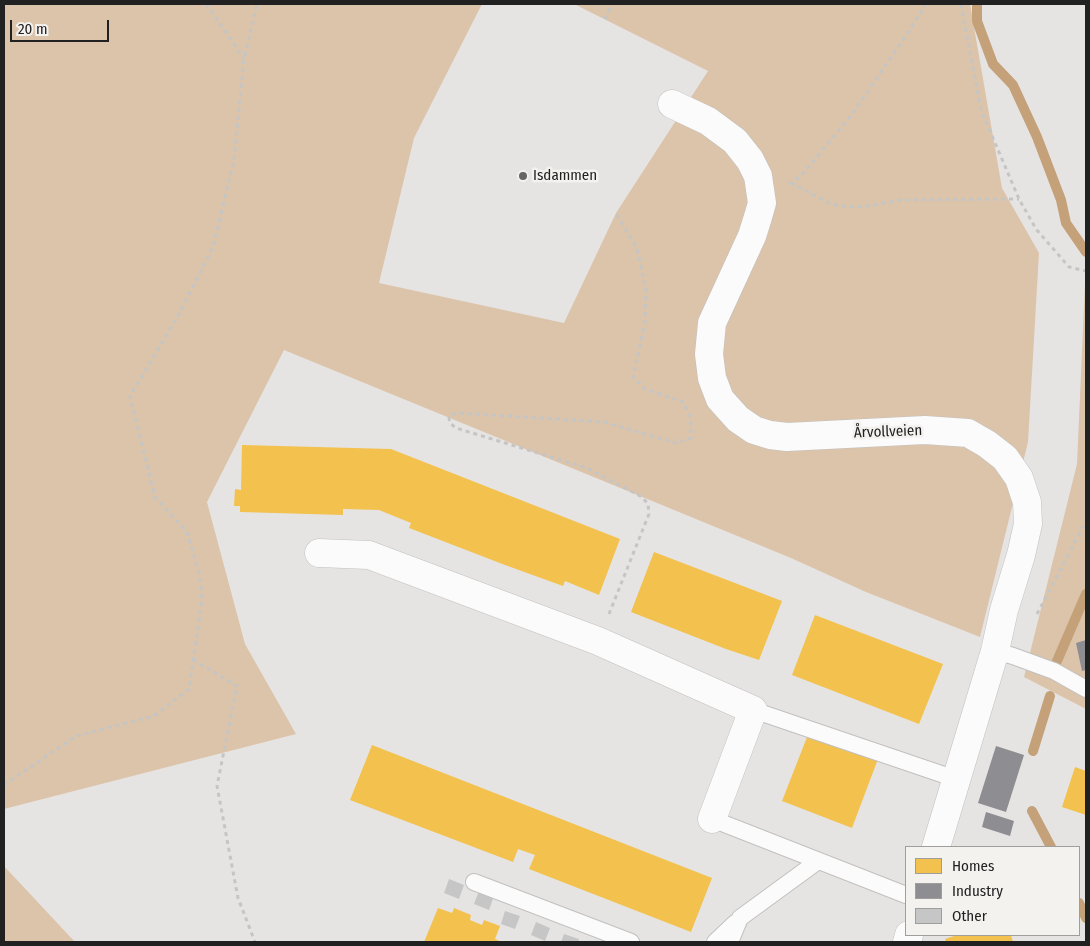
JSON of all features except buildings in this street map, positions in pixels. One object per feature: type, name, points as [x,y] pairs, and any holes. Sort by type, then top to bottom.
[{"type":"street","name":"Årvollveien","points":[[672,104],[708,121],[735,140],[750,160],[758,176],[762,203],[752,236],[712,323],[709,354],[712,378],[720,399],[738,420],[754,430],[770,435],[787,437],[925,430],[968,433],[1006,458],[1019,478],[1027,502],[1028,524],[1021,555],[1004,610],[1004,654],[956,779],[936,846]]},
{"type":"street","points":[[319,554],[369,555],[598,641],[753,710],[712,819]]},
{"type":"lane","points":[[1004,654],[1054,671],[1086,688]]},
{"type":"lane","points":[[753,710],[956,779]]},
{"type":"lane","points":[[712,819],[905,895]]},
{"type":"lane","points":[[715,942],[740,918],[818,861]]},
{"type":"lane","points":[[474,882],[632,942]]},
{"type":"lane","points":[[730,942],[740,918]]},
{"type":"path","points":[[206,4],[244,58]]},
{"type":"path","points":[[4,786],[76,736],[154,716],[189,689],[202,600],[200,576],[187,532],[155,497],[130,396],[178,316],[213,247],[234,160],[244,58],[257,4]]},
{"type":"path","points":[[605,19],[612,4]]},
{"type":"path","points":[[762,203],[801,176],[853,113],[926,4]]},
{"type":"path","points":[[961,4],[981,110],[1019,199],[1036,229],[1069,267],[1086,271]]},
{"type":"path","points":[[791,183],[829,204],[841,206],[862,207],[901,200],[1019,199]]},
{"type":"path","points":[[598,641],[650,514],[648,504],[642,497],[587,468],[456,428],[450,423],[449,418],[451,415],[458,414],[604,422],[676,443],[691,438],[691,418],[683,402],[644,389],[633,377],[645,322],[646,290],[637,248],[616,213]]},
{"type":"path","points":[[1004,654],[1030,629],[1086,521]]},
{"type":"path","points":[[193,660],[238,686],[217,786],[238,898],[255,942]]},
{"type":"shaded area","points":[[4,4],[482,4],[414,138],[379,283],[564,323],[616,213],[708,71],[574,4],[970,4],[1002,188],[1039,253],[1028,442],[980,637],[866,592],[791,558],[284,350],[207,502],[245,644],[296,734],[4,809]]},
{"type":"shaded area","points":[[1085,283],[1086,709],[1024,677],[1077,464]]},
{"type":"shaded area","points":[[4,866],[75,942],[4,942]]},
{"type":"waterway","points":[[977,4],[977,21],[993,64],[1013,85],[1037,137],[1061,200],[1066,223],[1086,252]]},
{"type":"waterway","points":[[1057,661],[1086,594]]},
{"type":"waterway","points":[[1033,751],[1050,696]]},
{"type":"waterway","points":[[1032,811],[1050,846]]},
{"type":"waterway","points":[[1080,905],[1086,918]]},
{"type":"place","name":"Isdammen","points":[[523,176]]}]
